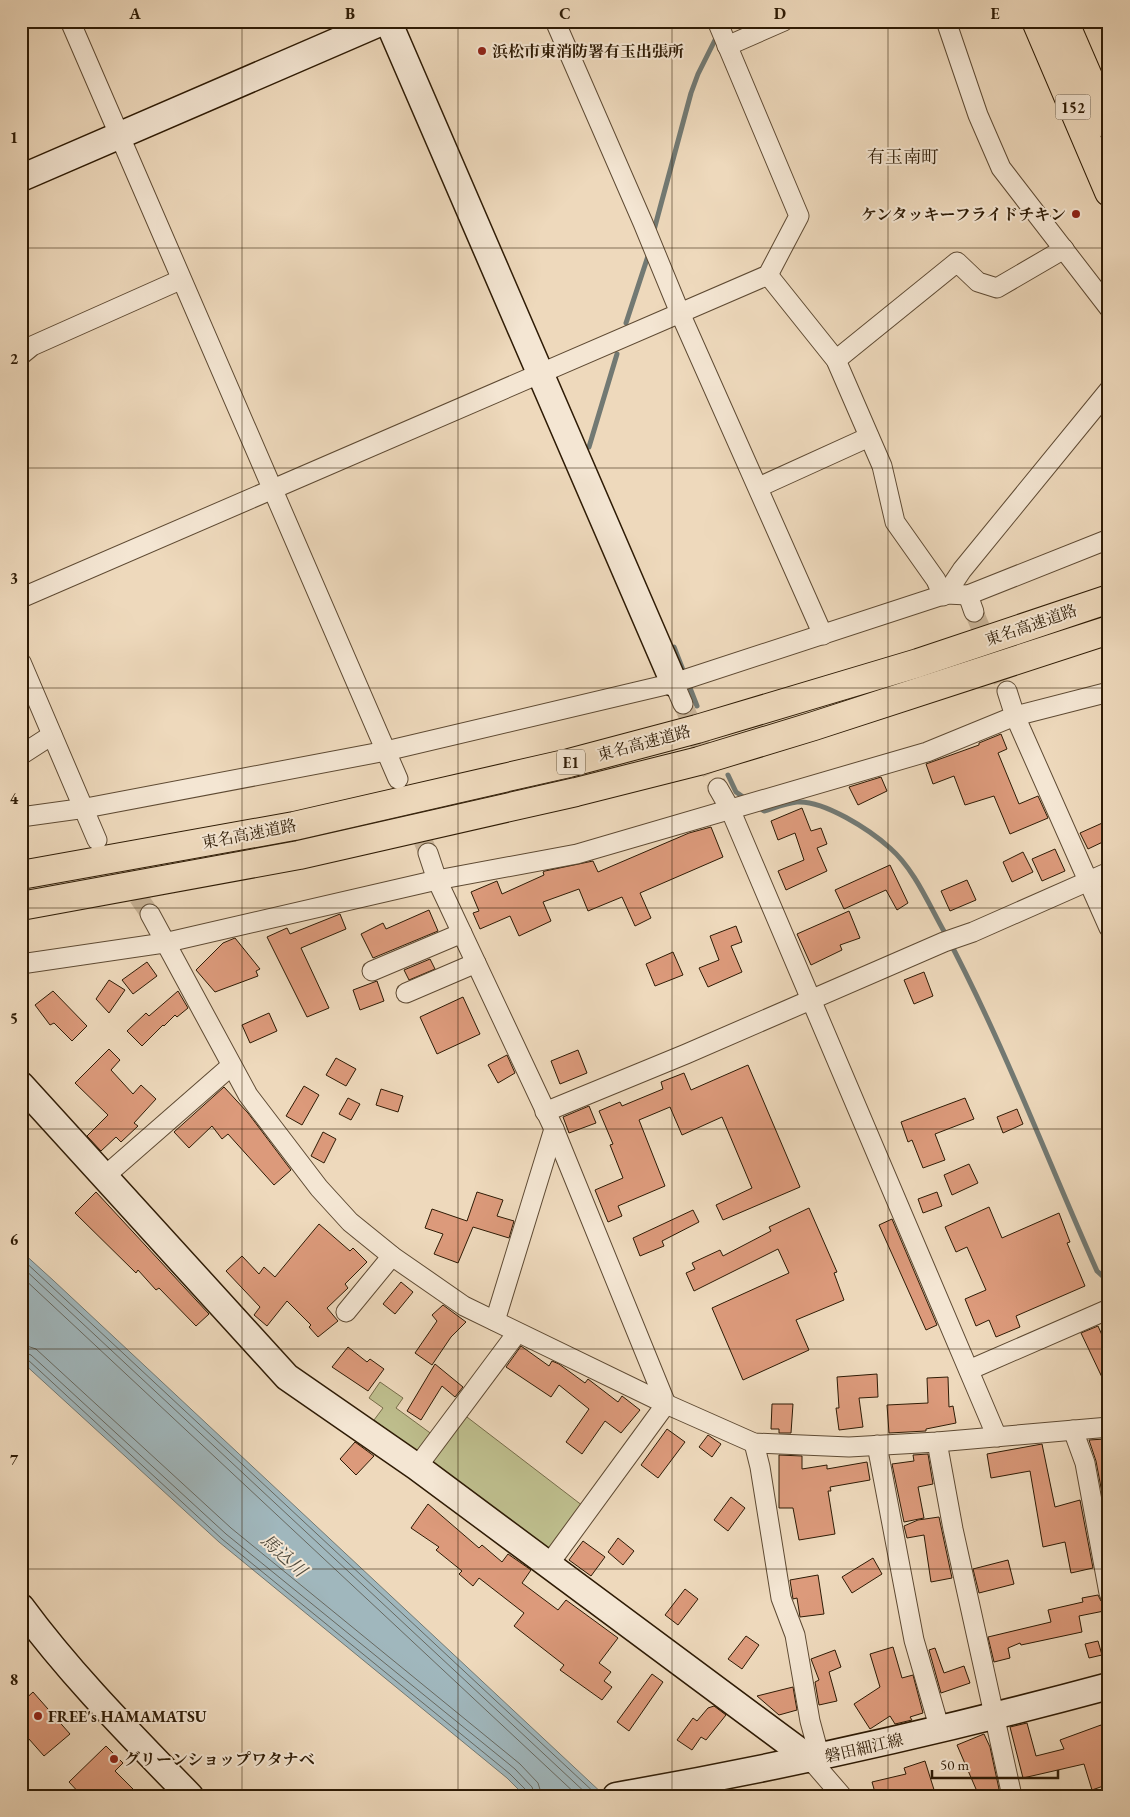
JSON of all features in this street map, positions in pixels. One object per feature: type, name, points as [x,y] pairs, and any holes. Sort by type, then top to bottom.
[{"type":"highway","name":"152","points":[[1036,21],[1109,192]]},
{"type":"highway","name":"152","points":[[1064,21],[1109,125]]},
{"type":"highway","name":"東名高速道路","points":[[21,875],[294,826],[568,763],[697,729],[918,663],[1109,599]]},
{"type":"highway","name":"東名高速道路","points":[[21,906],[299,856],[576,792],[699,760],[823,723],[1109,630]]},
{"type":"street","points":[[70,21],[180,280],[398,779]]},
{"type":"street","points":[[21,178],[386,21],[678,690]]},
{"type":"street","points":[[555,21],[680,313],[759,487],[823,635]]},
{"type":"street","points":[[21,598],[768,275],[799,216],[721,32],[784,21]]},
{"type":"street","points":[[946,21],[978,115],[1001,168],[1109,308]]},
{"type":"street","points":[[836,360],[957,262],[978,282],[997,288],[1064,249]]},
{"type":"street","points":[[768,275],[836,360],[887,481],[895,522],[936,580],[944,595]]},
{"type":"street","points":[[21,355],[32,346],[180,280]]},
{"type":"street","points":[[944,595],[962,570],[1109,390]]},
{"type":"street","points":[[759,487],[869,437]]},
{"type":"street","points":[[21,817],[86,808],[386,751],[678,690],[698,676],[944,595],[971,603],[1109,539]]},
{"type":"street","points":[[21,662],[86,808],[97,840]]},
{"type":"street","points":[[1007,691],[1015,716],[1109,928]]},
{"type":"street","points":[[21,964],[164,942],[437,880],[577,854],[927,752],[1015,716],[1109,692]]},
{"type":"street","points":[[21,755],[52,735]]},
{"type":"street","points":[[718,788],[734,807],[812,1000],[997,1438]]},
{"type":"street","points":[[428,853],[437,880],[554,1130],[666,1404]]},
{"type":"street","points":[[545,1112],[812,1000],[950,939],[972,932],[1109,872]]},
{"type":"street","points":[[150,914],[248,1095],[319,1188],[350,1222],[392,1256],[464,1306],[666,1404],[754,1443],[877,1445],[997,1438],[1109,1426]]},
{"type":"street","points":[[372,972],[462,933]]},
{"type":"street","points":[[406,993],[476,964]]},
{"type":"street","points":[[105,1176],[231,1066]]},
{"type":"street","points":[[21,1085],[286,1377],[417,1468],[815,1758],[842,1796]]},
{"type":"street","points":[[495,1321],[554,1130]]},
{"type":"street","points":[[346,1312],[392,1256]]},
{"type":"street","points":[[969,1370],[1109,1308]]},
{"type":"street","points":[[417,1468],[517,1333]]},
{"type":"street","points":[[549,1564],[666,1404]]},
{"type":"street","points":[[1073,1430],[1084,1463],[1109,1593]]},
{"type":"street","points":[[937,1442],[953,1529],[1012,1796]]},
{"type":"street","points":[[754,1443],[760,1467],[781,1598],[795,1635],[815,1758]]},
{"type":"street","points":[[877,1445],[914,1640],[940,1730]]},
{"type":"street","points":[[21,1607],[44,1638],[84,1684],[190,1796]]},
{"type":"street","name":"磐田細江線","points":[[616,1796],[815,1758],[995,1717],[1109,1686]]},
{"type":"green space","points":[[380,1382],[403,1398],[396,1408],[433,1435],[417,1452],[374,1420],[383,1408],[369,1398]]},
{"type":"green space","points":[[463,1414],[583,1506],[553,1549],[546,1551],[426,1463]]},
{"type":"water","name":"馬込川","points":[[21,1251],[605,1796],[525,1796],[507,1778],[219,1542],[21,1361]]},
{"type":"building","points":[[1001,734],[1007,749],[998,753],[1019,804],[1038,796],[1048,818],[1010,834],[994,796],[965,805],[954,776],[933,784],[926,764],[979,745],[979,743]]},
{"type":"building","points":[[881,777],[887,791],[858,805],[849,787]]},
{"type":"building","points":[[802,808],[811,831],[821,828],[827,844],[817,848],[827,871],[786,890],[778,871],[804,860],[795,833],[778,840],[771,821]]},
{"type":"building","points":[[1109,820],[1109,839],[1088,849],[1080,833]]},
{"type":"building","points":[[711,827],[723,857],[640,893],[651,918],[635,926],[622,897],[588,911],[579,889],[543,902],[551,921],[519,936],[510,916],[480,929],[473,913],[479,911],[471,892],[497,881],[502,894],[544,875],[543,872],[545,871],[593,861],[598,872],[689,833]]},
{"type":"building","points":[[1055,849],[1065,871],[1042,881],[1032,859]]},
{"type":"building","points":[[1023,852],[1033,872],[1012,882],[1003,862]]},
{"type":"building","points":[[890,865],[908,903],[897,910],[886,890],[844,909],[835,890]]},
{"type":"building","points":[[967,880],[976,900],[950,911],[941,891]]},
{"type":"building","points":[[429,910],[438,931],[373,958],[361,934],[383,923],[386,929]]},
{"type":"building","points":[[849,911],[860,938],[840,945],[842,950],[811,965],[797,934]]},
{"type":"building","points":[[340,914],[346,929],[301,948],[329,1008],[307,1017],[267,937],[287,928],[290,934]]},
{"type":"building","points":[[736,926],[742,942],[731,946],[742,972],[708,987],[699,968],[719,960],[710,936]]},
{"type":"building","points":[[235,938],[260,969],[256,971],[258,976],[215,992],[196,970],[223,943]]},
{"type":"building","points":[[673,952],[683,975],[655,986],[646,964]]},
{"type":"building","points":[[430,959],[435,969],[409,980],[404,970]]},
{"type":"building","points":[[147,962],[157,976],[133,994],[122,980]]},
{"type":"building","points":[[924,972],[933,996],[914,1004],[904,980]]},
{"type":"building","points":[[109,980],[125,990],[109,1013],[96,999]]},
{"type":"building","points":[[377,981],[384,1001],[360,1010],[353,990]]},
{"type":"building","points":[[53,991],[87,1026],[72,1041],[54,1023],[50,1025],[35,1005]]},
{"type":"building","points":[[178,991],[188,1008],[177,1017],[175,1015],[142,1046],[127,1031],[146,1013],[149,1016]]},
{"type":"building","points":[[463,997],[480,1034],[437,1054],[420,1017]]},
{"type":"building","points":[[269,1013],[277,1031],[250,1043],[242,1025]]},
{"type":"building","points":[[109,1049],[120,1060],[111,1070],[133,1094],[141,1085],[156,1099],[134,1123],[138,1126],[121,1142],[116,1137],[101,1151],[87,1136],[108,1115],[75,1083]]},
{"type":"building","points":[[578,1050],[587,1073],[560,1084],[551,1061]]},
{"type":"building","points":[[507,1055],[515,1073],[498,1083],[488,1065]]},
{"type":"building","points":[[336,1058],[356,1069],[346,1086],[326,1075]]},
{"type":"building","points":[[748,1065],[800,1187],[723,1220],[716,1205],[752,1188],[722,1117],[682,1135],[670,1107],[639,1120],[665,1186],[618,1206],[622,1216],[608,1222],[595,1190],[623,1178],[610,1145],[613,1144],[599,1111],[620,1102],[622,1106],[663,1089],[661,1082],[684,1073],[691,1090]]},
{"type":"building","points":[[304,1086],[319,1095],[302,1125],[286,1116]]},
{"type":"building","points":[[224,1087],[248,1113],[291,1170],[274,1185],[228,1134],[222,1139],[212,1126],[189,1148],[174,1132]]},
{"type":"building","points":[[381,1089],[403,1096],[398,1112],[376,1105]]},
{"type":"building","points":[[348,1098],[360,1104],[351,1120],[339,1114]]},
{"type":"building","points":[[965,1098],[974,1119],[935,1134],[945,1160],[923,1168],[912,1140],[908,1142],[901,1122]]},
{"type":"building","points":[[589,1106],[596,1123],[569,1133],[563,1117]]},
{"type":"building","points":[[1017,1109],[1023,1124],[1003,1133],[997,1117]]},
{"type":"building","points":[[323,1132],[336,1139],[324,1163],[311,1156]]},
{"type":"building","points":[[969,1164],[978,1183],[952,1195],[944,1175]]},
{"type":"building","points":[[96,1192],[209,1314],[196,1326],[159,1288],[156,1290],[138,1270],[136,1273],[75,1213]]},
{"type":"building","points":[[477,1192],[503,1200],[497,1216],[514,1221],[509,1238],[473,1227],[458,1263],[434,1254],[443,1234],[425,1228],[432,1209],[467,1221]]},
{"type":"building","points":[[937,1192],[942,1206],[923,1213],[918,1199]]},
{"type":"building","points":[[989,1207],[1002,1238],[1059,1213],[1070,1242],[1067,1243],[1085,1286],[1016,1316],[1020,1327],[996,1337],[989,1320],[976,1326],[965,1299],[986,1290],[967,1247],[956,1252],[945,1227]]},
{"type":"building","points":[[809,1208],[837,1272],[834,1273],[844,1300],[796,1320],[809,1350],[743,1380],[712,1308],[789,1273],[778,1249],[694,1291],[686,1273],[695,1269],[692,1263],[720,1250],[723,1256],[771,1231],[769,1227]]},
{"type":"building","points":[[693,1210],[699,1222],[662,1241],[664,1246],[640,1256],[633,1238]]},
{"type":"building","points":[[892,1219],[937,1325],[926,1330],[879,1225]]},
{"type":"building","points":[[319,1224],[350,1251],[353,1248],[367,1262],[345,1284],[348,1288],[327,1308],[338,1321],[318,1337],[309,1327],[311,1325],[287,1301],[267,1326],[254,1315],[260,1307],[226,1271],[242,1256],[259,1274],[264,1267],[275,1277]]},
{"type":"building","points":[[401,1282],[413,1292],[395,1314],[383,1304]]},
{"type":"building","points":[[443,1305],[466,1322],[451,1337],[432,1365],[415,1353],[437,1321],[432,1315]]},
{"type":"building","points":[[1098,1326],[1109,1351],[1109,1392],[1081,1333]]},
{"type":"building","points":[[521,1346],[549,1366],[552,1361],[559,1364],[585,1383],[588,1379],[618,1402],[622,1396],[640,1410],[621,1433],[605,1421],[582,1454],[566,1442],[589,1409],[559,1385],[551,1397],[506,1367]]},
{"type":"building","points":[[348,1347],[367,1362],[370,1359],[384,1369],[368,1391],[332,1367]]},
{"type":"building","points":[[435,1364],[463,1387],[455,1397],[442,1386],[421,1420],[407,1411]]},
{"type":"building","points":[[877,1374],[878,1397],[859,1398],[863,1427],[839,1430],[836,1408],[839,1408],[837,1377]]},
{"type":"building","points":[[948,1377],[949,1407],[953,1406],[956,1423],[926,1429],[926,1431],[889,1433],[887,1405],[928,1403],[927,1378]]},
{"type":"building","points":[[772,1404],[793,1404],[791,1433],[779,1433],[779,1429],[771,1429]]},
{"type":"building","points":[[667,1429],[685,1442],[658,1478],[641,1465]]},
{"type":"building","points":[[708,1435],[721,1444],[712,1457],[699,1447]]},
{"type":"building","points":[[1105,1439],[1109,1463],[1109,1530],[1096,1461],[1089,1440]]},
{"type":"building","points":[[355,1442],[374,1456],[356,1475],[340,1459]]},
{"type":"building","points":[[1042,1444],[1055,1507],[1080,1500],[1093,1568],[1071,1573],[1065,1542],[1043,1547],[1030,1471],[991,1478],[987,1454]]},
{"type":"building","points":[[928,1454],[933,1484],[918,1487],[924,1518],[904,1522],[892,1464],[914,1461],[913,1455]]},
{"type":"building","points":[[779,1455],[802,1456],[802,1469],[827,1465],[827,1469],[867,1462],[870,1480],[830,1487],[831,1491],[828,1491],[835,1534],[799,1540],[793,1508],[779,1508]]},
{"type":"building","points":[[731,1497],[745,1508],[728,1531],[714,1520]]},
{"type":"building","points":[[428,1504],[479,1548],[482,1545],[502,1562],[508,1554],[531,1570],[522,1583],[558,1610],[566,1600],[618,1638],[599,1663],[611,1672],[604,1681],[612,1687],[602,1700],[560,1670],[564,1665],[514,1626],[524,1613],[479,1578],[473,1586],[459,1574],[462,1571],[436,1550],[439,1547],[411,1528]]},
{"type":"building","points":[[939,1517],[952,1578],[931,1582],[924,1535],[907,1538],[904,1526],[918,1520]]},
{"type":"building","points":[[618,1538],[634,1551],[623,1565],[608,1552]]},
{"type":"building","points":[[583,1541],[605,1557],[591,1576],[569,1560]]},
{"type":"building","points":[[873,1558],[882,1574],[852,1593],[842,1577]]},
{"type":"building","points":[[1008,1560],[1014,1584],[979,1593],[973,1569]]},
{"type":"building","points":[[818,1575],[824,1614],[800,1617],[797,1598],[793,1599],[790,1580]]},
{"type":"building","points":[[685,1589],[698,1599],[678,1625],[665,1615]]},
{"type":"building","points":[[1098,1595],[1101,1601],[1108,1604],[1109,1610],[1079,1616],[1082,1632],[1021,1645],[1020,1643],[1008,1648],[1010,1658],[994,1662],[988,1637],[1051,1622],[1048,1610],[1083,1602],[1082,1598]]},
{"type":"building","points":[[746,1636],[759,1645],[742,1669],[728,1659]]},
{"type":"building","points":[[1098,1641],[1102,1655],[1089,1658],[1085,1644]]},
{"type":"building","points":[[893,1647],[902,1678],[913,1675],[923,1713],[910,1717],[912,1720],[895,1724],[890,1716],[870,1729],[854,1704],[880,1687],[870,1654]]},
{"type":"building","points":[[935,1648],[944,1673],[964,1666],[970,1683],[941,1693],[929,1650]]},
{"type":"building","points":[[835,1650],[841,1667],[829,1672],[837,1701],[819,1705],[815,1682],[819,1680],[811,1659]]},
{"type":"building","points":[[652,1674],[663,1682],[629,1731],[617,1722]]},
{"type":"building","points":[[793,1687],[797,1710],[779,1715],[757,1696]]},
{"type":"building","name":"FREE's HAMAMATSU","points":[[33,1692],[70,1734],[44,1756],[21,1730],[21,1703]]},
{"type":"building","points":[[714,1706],[726,1715],[706,1740],[701,1737],[692,1750],[677,1740],[693,1718],[697,1721],[708,1708]]},
{"type":"building","points":[[1027,1723],[1036,1756],[1064,1749],[1060,1740],[1101,1725],[1109,1746],[1109,1784],[1092,1790],[1084,1764],[1023,1778],[1010,1727]]},
{"type":"building","points":[[984,1734],[990,1747],[999,1789],[988,1796],[979,1796],[957,1745]]},
{"type":"building","points":[[106,1746],[123,1763],[115,1771],[140,1796],[82,1796],[69,1782]]},
{"type":"building","points":[[925,1761],[936,1796],[876,1796],[872,1782],[906,1774],[904,1768]]},
{"type":"waterway","points":[[654,230],[691,93],[698,74],[718,34]]},
{"type":"waterway","points":[[626,323],[648,256]]},
{"type":"waterway","points":[[589,447],[617,354]]},
{"type":"waterway","points":[[674,647],[697,706]]},
{"type":"waterway","points":[[728,775],[736,792],[746,799]]},
{"type":"waterway","points":[[758,807],[764,811],[797,802],[808,803],[833,811],[859,825],[881,841],[907,867],[927,900],[966,974],[1005,1058],[1097,1271],[1109,1282]]},
{"type":"tunnel","points":[[974,612],[1007,691]]},
{"type":"tunnel","points":[[683,704],[718,788]]},
{"type":"tunnel","points":[[402,789],[428,853]]},
{"type":"tunnel","points":[[106,851],[150,914]]},
{"type":"place","name":"浜松市東消防署有玉出張所","points":[[482,51]]},
{"type":"place","name":"ケンタッキーフライドチキン","points":[[1076,214]]},
{"type":"place","name":"FREE's HAMAMATSU","points":[[38,1716]]},
{"type":"place","name":"グリーンショップワタナベ","points":[[114,1759]]},
{"type":"district","name":"有玉南町","points":[[903,156]]}]
